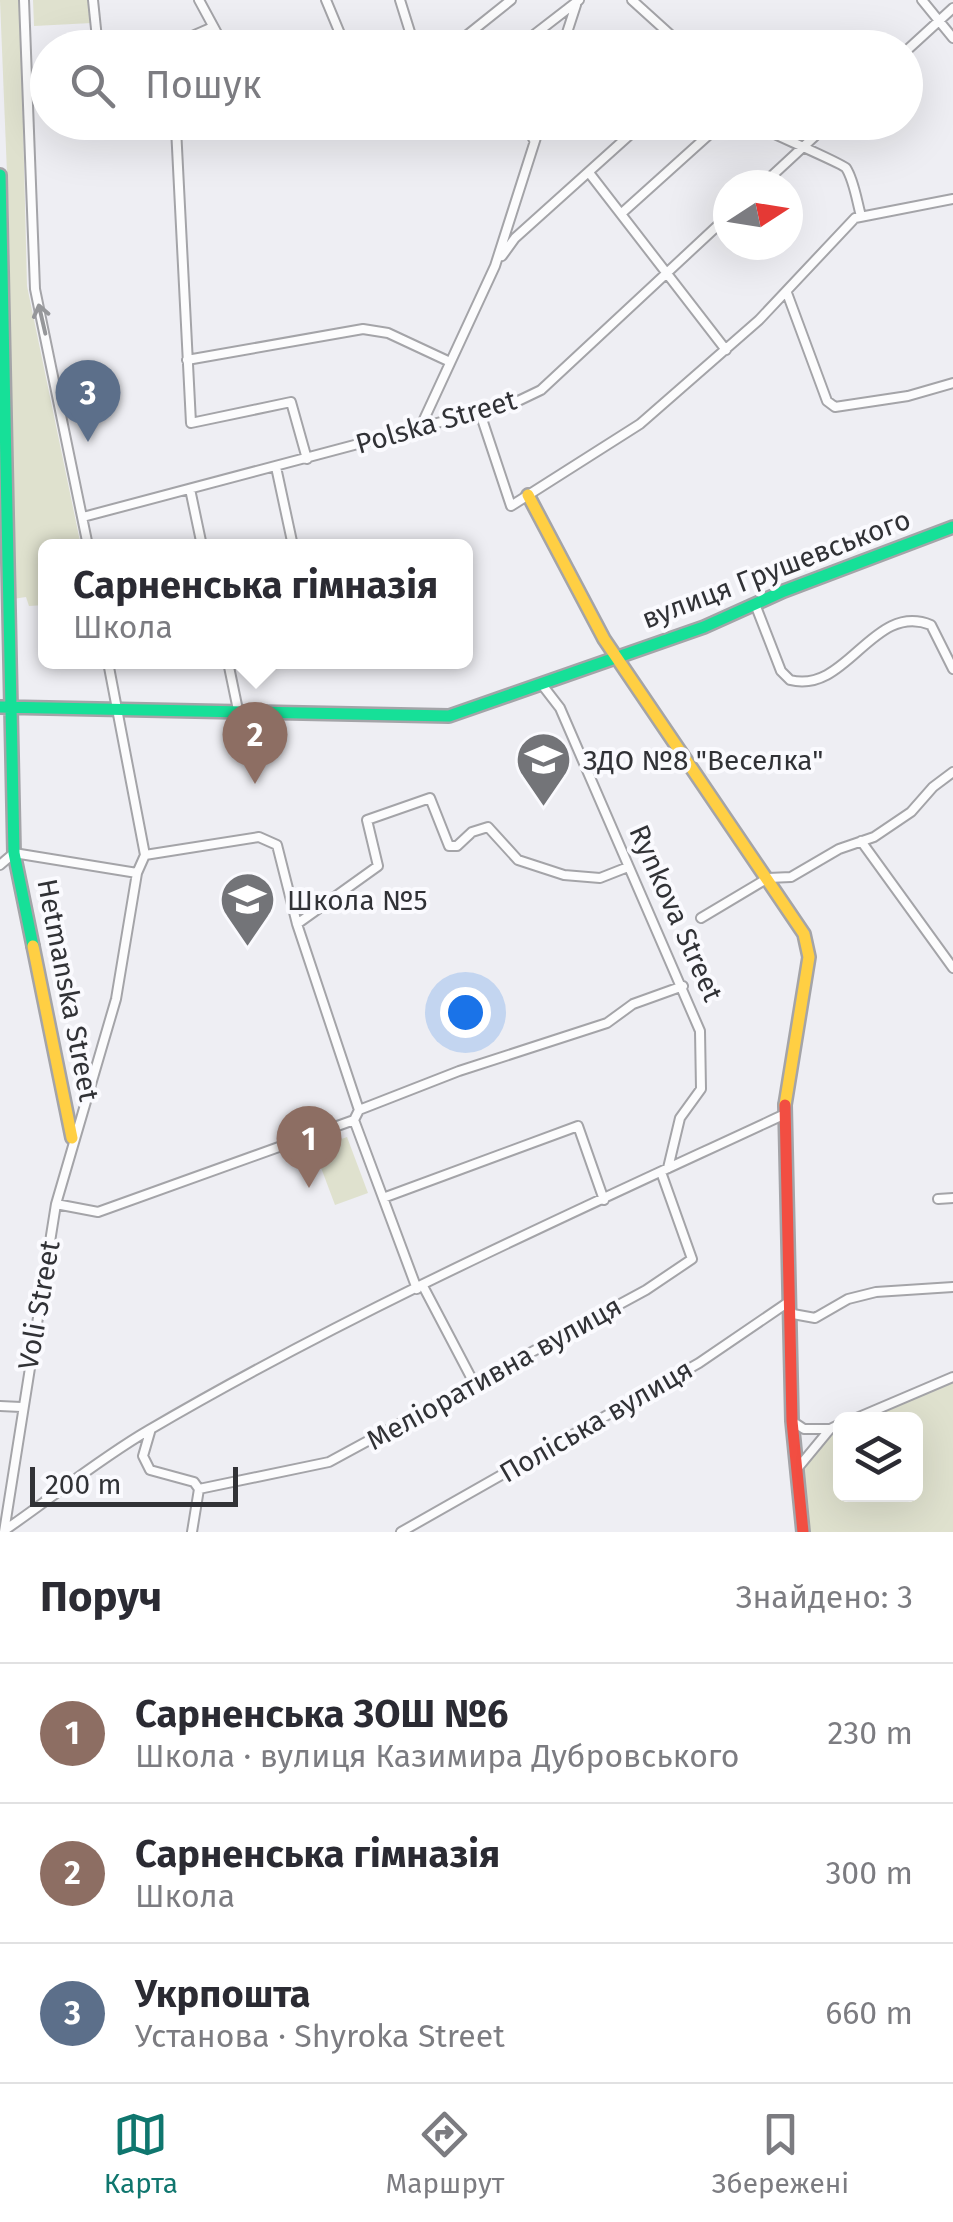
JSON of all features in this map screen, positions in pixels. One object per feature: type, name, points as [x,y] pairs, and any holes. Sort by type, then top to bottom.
[{"type":"street","points":[[24,0],[35,289],[87,539]]},
{"type":"street","points":[[93,0],[96,30]]},
{"type":"street","points":[[199,0],[216,30]]},
{"type":"street","points":[[326,0],[338,30]]},
{"type":"street","points":[[410,0],[402,4],[410,30]]},
{"type":"street","points":[[474,30],[511,0]]},
{"type":"street","points":[[540,30],[578,0]]},
{"type":"street","points":[[568,30],[578,0]]},
{"type":"street","points":[[632,0],[666,30]]},
{"type":"street","points":[[922,0],[953,38]]},
{"type":"street","points":[[923,35],[953,8]]},
{"type":"street","points":[[207,30],[214,27]]},
{"type":"street","points":[[177,140],[191,423],[290,402],[306,460]]},
{"type":"street","points":[[495,266],[534,140]]},
{"type":"street","points":[[420,428],[495,266],[514,238],[625,140]]},
{"type":"street","points":[[623,212],[703,140]]},
{"type":"street","points":[[783,140],[848,170],[861,216]]},
{"type":"street","points":[[779,170],[811,140]]},
{"type":"street","points":[[590,174],[668,270],[726,350]]},
{"type":"street","name":"Hetmanska Street","points":[[0,175],[6,707],[14,853],[72,1138]]},
{"type":"street","points":[[480,413],[511,506],[640,424],[787,293],[861,216],[953,199]]},
{"type":"street","name":"Polska Street","points":[[83,517],[480,413],[541,390],[713,230]]},
{"type":"street","points":[[787,293],[827,401],[834,407],[908,396],[953,383]]},
{"type":"street","points":[[187,360],[364,329],[388,333],[448,361]]},
{"type":"street","points":[[276,467],[292,539]]},
{"type":"street","points":[[190,490],[200,539]]},
{"type":"street","points":[[528,495],[616,657],[804,934],[809,957],[783,1115],[792,1422],[803,1532]]},
{"type":"street","name":"вулиця Грушевського","points":[[6,707],[116,706],[448,716],[548,683],[953,527]]},
{"type":"street","points":[[754,604],[780,670],[790,680],[812,682],[853,658],[892,624],[910,621],[932,626],[953,669]]},
{"type":"street","points":[[109,669],[145,856],[268,838],[284,860],[297,924],[359,1110]]},
{"type":"street","points":[[229,669],[238,710]]},
{"type":"street","name":"Rynkova Street","points":[[548,683],[700,1031],[704,1077],[701,1089],[680,1118],[665,1170]]},
{"type":"street","points":[[700,918],[768,878],[792,877],[912,812],[933,787],[953,772]]},
{"type":"street","points":[[297,924],[378,866],[367,820],[430,798],[449,846],[457,846],[472,832],[488,827],[518,860],[564,875],[600,878],[628,867]]},
{"type":"street","points":[[861,841],[953,968]]},
{"type":"street","points":[[0,865],[14,853],[137,873]]},
{"type":"street","name":"Voli Street","points":[[4,1531],[56,1204],[72,1138],[116,1000],[137,873],[145,856]]},
{"type":"street","points":[[56,1204],[98,1212],[354,1120],[359,1110],[459,1071],[607,1023],[633,1004],[683,986]]},
{"type":"street","points":[[4,1531],[151,1429],[420,1288],[783,1115]]},
{"type":"street","points":[[354,1120],[420,1288],[475,1385]]},
{"type":"street","points":[[384,1198],[578,1126],[604,1200]]},
{"type":"street","name":"Меліоративна вулиця","points":[[199,1489],[329,1462],[646,1290],[692,1258],[665,1170]]},
{"type":"street","points":[[938,1199],[953,1198]]},
{"type":"street","points":[[787,1302],[792,1314],[815,1318],[858,1295],[953,1287]]},
{"type":"street","name":"Поліська вулиця","points":[[402,1532],[699,1363],[787,1302]]},
{"type":"street","points":[[871,1412],[953,1378]]},
{"type":"street","points":[[0,1406],[21,1408]]},
{"type":"street","points":[[792,1422],[804,1428],[830,1429]]},
{"type":"street","points":[[797,1470],[833,1428]]},
{"type":"street","points":[[151,1429],[143,1456],[150,1470],[194,1482],[199,1489],[192,1532]]},
{"type":"street","points":[[0,1475],[12,1471]]},
{"type":"green space","points":[[0,0],[20,0],[27,286],[80,539],[38,539],[38,605],[29,606],[26,597],[13,599],[9,223]]},
{"type":"green space","points":[[33,0],[90,0],[92,23],[34,26]]},
{"type":"green space","points":[[347,1137],[368,1193],[335,1205],[314,1149]]},
{"type":"green space","points":[[953,1377],[953,1532],[803,1532],[802,1460],[833,1428],[833,1502],[923,1502],[923,1412],[869,1412]]},
{"type":"traffic: fast","points":[[0,175],[14,853],[33,946]]},
{"type":"traffic: fast","points":[[0,707],[449,716],[704,627],[784,591],[953,527]]},
{"type":"traffic: slow","points":[[528,495],[604,639],[804,934],[809,957],[785,1105]]},
{"type":"traffic: slow","points":[[33,946],[72,1138]]},
{"type":"traffic: jam","points":[[785,1105],[792,1421],[803,1532]]},
{"type":"place","name":"Укрпошта","points":[[88,442]]},
{"type":"place","name":"Сарненська гімназія","points":[[255,784]]},
{"type":"place","name":"ЗДО №8 \"Веселка\"","points":[[544,809]]},
{"type":"place","name":"Школа №5","points":[[248,949]]},
{"type":"place","name":"Сарненська ЗОШ №6","points":[[309,1188]]}]
